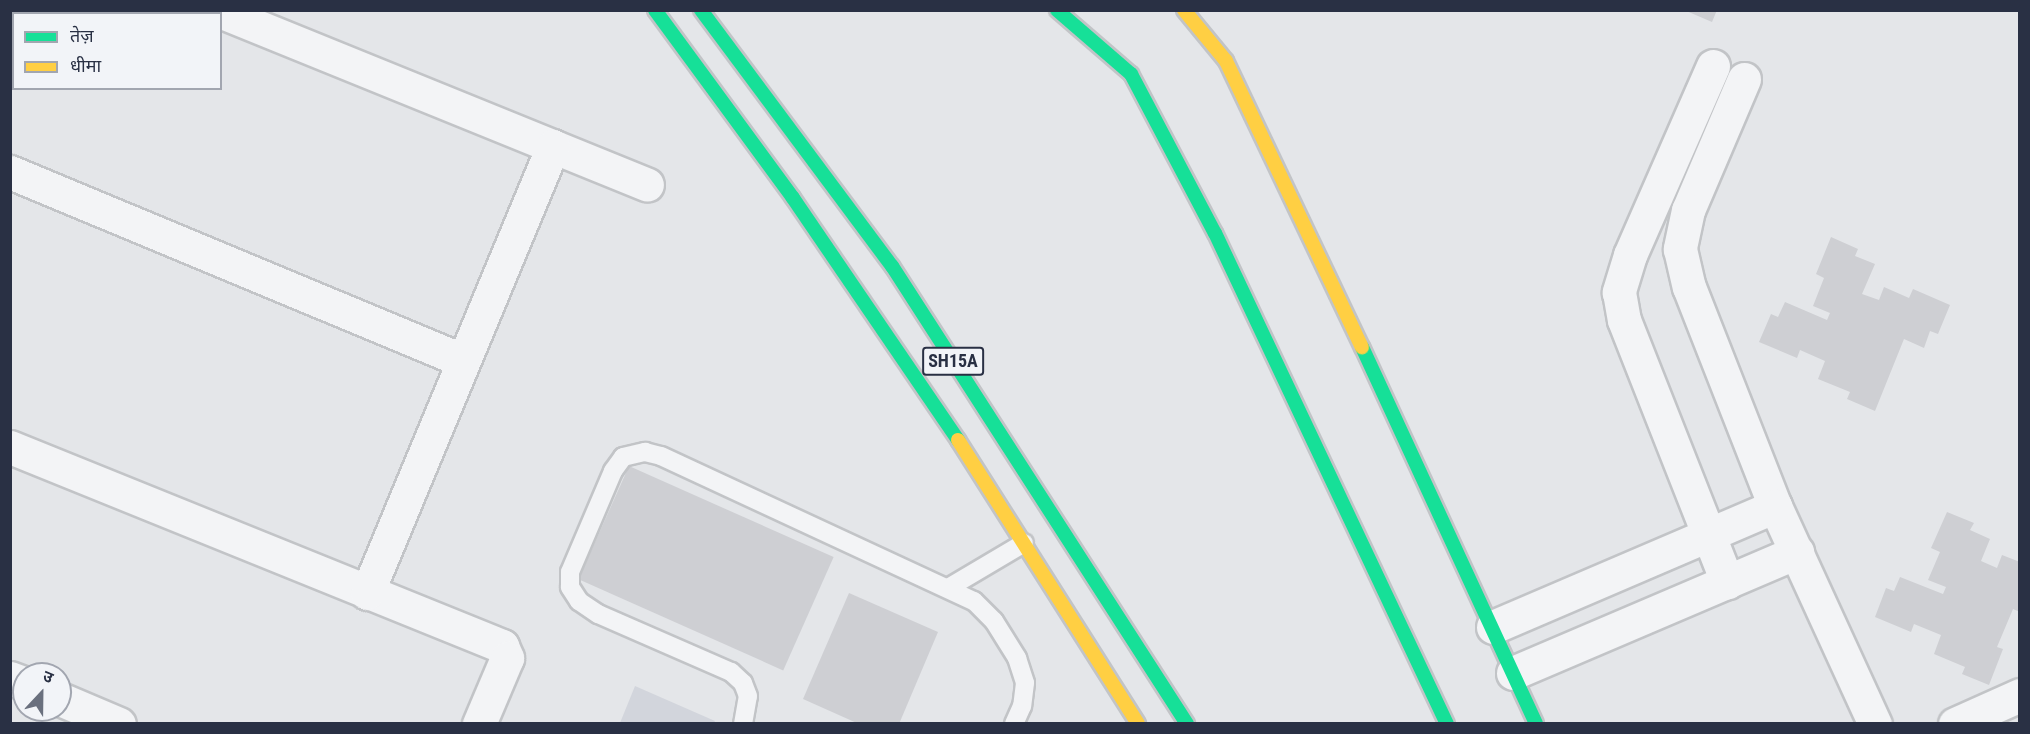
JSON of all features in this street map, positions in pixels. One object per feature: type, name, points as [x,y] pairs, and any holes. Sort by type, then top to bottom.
[{"type":"main road","name":"SH15A","points":[[655,10],[793,198],[1024,543],[1138,723]]},
{"type":"main road","name":"SH15A","points":[[701,10],[892,266],[1187,723]]},
{"type":"main road","points":[[1057,10],[1131,74],[1215,233],[1447,723]]},
{"type":"main road","points":[[1184,10],[1226,61],[1241,90],[1536,723]]},
{"type":"street","points":[[222,12],[647,185]]},
{"type":"street","points":[[1713,66],[1630,255],[1619,292],[1624,320],[1727,582]]},
{"type":"street","points":[[1744,79],[1688,210],[1680,249],[1689,286],[1775,506],[1875,723]]},
{"type":"street","points":[[367,592],[553,146]]},
{"type":"street","points":[[10,172],[462,360]]},
{"type":"street","points":[[10,447],[506,651],[507,657],[479,723]]},
{"type":"street","points":[[1493,627],[1775,506]]},
{"type":"street","points":[[1514,673],[1797,552]]},
{"type":"street","points":[[1955,723],[2019,695]]},
{"type":"street","points":[[72,704],[118,723]]},
{"type":"lane","points":[[743,723],[748,696],[743,683],[731,672],[598,614],[579,601],[570,587],[570,572],[613,471],[623,458],[645,452],[661,456],[950,587],[974,601],[994,621],[1017,658],[1025,683],[1022,706],[1014,723]]},
{"type":"lane","points":[[950,587],[1024,543]]},
{"type":"shaded area","points":[[635,686],[715,721],[714,723],[620,723]]},
{"type":"building","points":[[1684,10],[1717,10],[1712,22]]},
{"type":"building","points":[[1831,237],[1858,249],[1855,256],[1875,264],[1862,294],[1879,300],[1884,287],[1909,298],[1913,289],[1950,305],[1938,334],[1930,331],[1924,348],[1904,339],[1875,411],[1847,399],[1850,392],[1818,379],[1825,361],[1800,350],[1797,358],[1759,342],[1771,314],[1778,317],[1785,302],[1827,320],[1830,313],[1813,306],[1824,278],[1816,274]]},
{"type":"building","points":[[629,466],[834,557],[783,670],[579,579]]},
{"type":"building","points":[[1947,512],[1974,523],[1970,530],[1990,539],[1981,561],[1997,568],[2002,555],[2020,562],[2020,612],[2013,609],[1997,647],[2003,649],[1989,685],[1962,674],[1965,667],[1934,654],[1941,635],[1914,624],[1911,632],[1875,617],[1886,588],[1894,591],[1900,577],[1943,594],[1946,587],[1928,580],[1940,552],[1931,548]]},
{"type":"building","points":[[849,593],[938,632],[899,724],[859,724],[803,699]]},
{"type":"traffic: fast","points":[[655,10],[793,198],[958,440]]},
{"type":"traffic: fast","points":[[701,10],[892,266],[1187,724]]},
{"type":"traffic: fast","points":[[1057,10],[1131,74],[1215,233],[1447,724]]},
{"type":"traffic: fast","points":[[1362,347],[1536,724]]},
{"type":"traffic: slow","points":[[1184,10],[1226,61],[1362,347]]},
{"type":"traffic: slow","points":[[958,440],[1138,724]]}]
